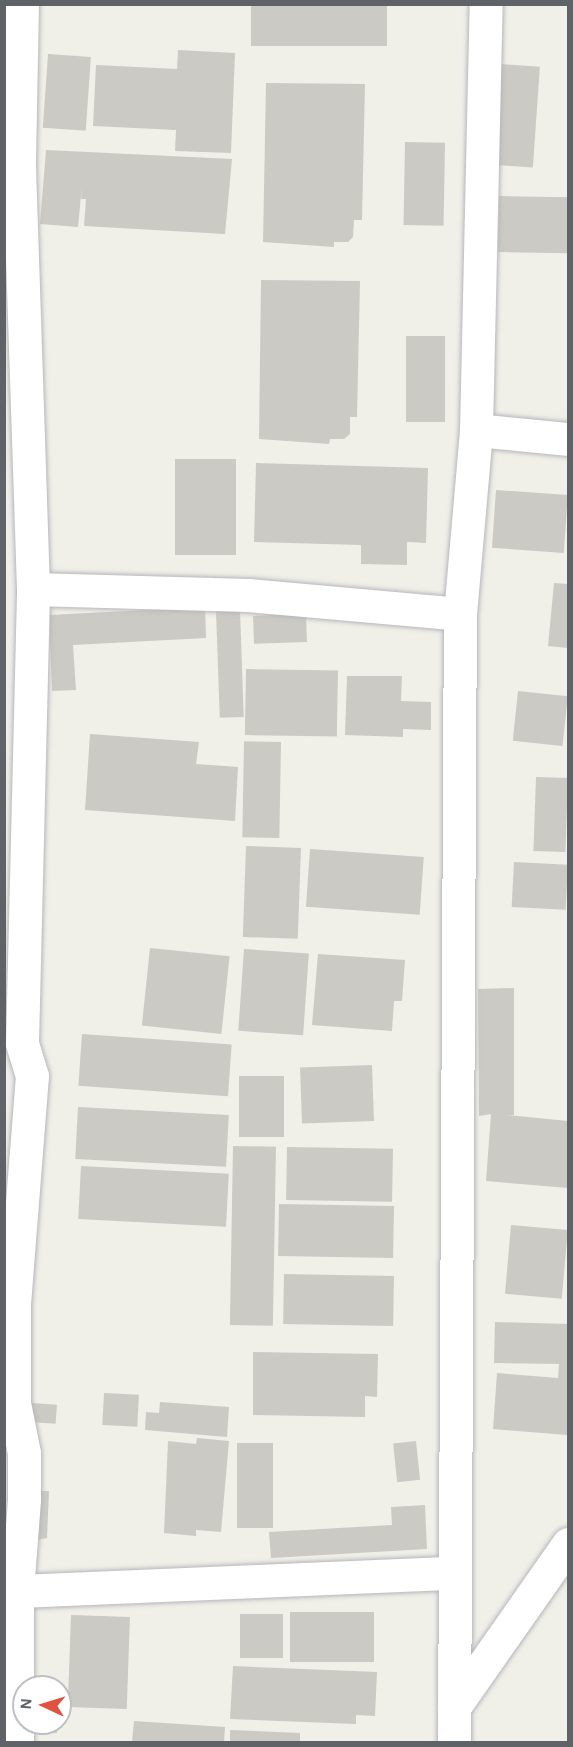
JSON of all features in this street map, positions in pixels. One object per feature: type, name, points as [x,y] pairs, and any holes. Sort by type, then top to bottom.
[{"type":"street","points":[[17,1743],[17,1591],[24,1453],[14,1403],[14,1304],[32,1076],[13,1043],[33,589],[12,160],[22,4]]},
{"type":"street","points":[[454,1743],[460,614],[476,430],[486,4]]},
{"type":"street","points":[[476,430],[568,439]]},
{"type":"street","points":[[33,589],[248,595],[460,614]]},
{"type":"street","points":[[454,1707],[568,1544]]},
{"type":"street","points":[[17,1591],[455,1573]]},
{"type":"building","points":[[251,4],[387,4],[387,46],[251,46]]},
{"type":"building","points":[[178,50],[235,53],[231,153],[175,151],[176,130],[93,126],[96,65],[177,69]]},
{"type":"building","points":[[48,54],[91,57],[86,131],[43,128]]},
{"type":"building","points":[[501,64],[540,67],[533,167],[494,165]]},
{"type":"building","points":[[266,83],[365,84],[362,220],[354,220],[353,237],[348,242],[334,242],[334,247],[263,242]]},
{"type":"building","points":[[405,142],[445,143],[444,226],[404,225]]},
{"type":"building","points":[[46,150],[232,159],[225,234],[84,226],[86,199],[81,199],[82,185],[78,227],[40,224]]},
{"type":"building","points":[[499,196],[568,197],[567,253],[498,252]]},
{"type":"building","points":[[261,280],[360,281],[357,417],[350,417],[350,434],[344,439],[330,439],[329,444],[259,439]]},
{"type":"building","points":[[406,336],[445,336],[445,422],[406,422]]},
{"type":"building","points":[[175,459],[236,459],[236,555],[175,555]]},
{"type":"building","points":[[256,463],[428,468],[426,543],[407,542],[407,565],[361,564],[361,545],[254,542]]},
{"type":"building","points":[[496,490],[568,495],[564,553],[492,548]]},
{"type":"building","points":[[554,583],[568,584],[568,648],[548,646]]},
{"type":"building","points":[[205,607],[206,638],[73,645],[76,690],[52,691],[49,615]]},
{"type":"building","points":[[240,610],[244,717],[220,718],[216,611]]},
{"type":"building","points":[[306,614],[307,642],[254,644],[253,616]]},
{"type":"building","points":[[246,669],[338,671],[337,737],[245,735]]},
{"type":"building","points":[[347,676],[402,676],[401,701],[431,702],[431,730],[403,729],[403,737],[345,735]]},
{"type":"building","points":[[518,691],[568,696],[562,746],[513,741]]},
{"type":"building","points":[[90,734],[199,742],[196,764],[238,767],[235,821],[85,810]]},
{"type":"building","points":[[244,741],[281,742],[279,838],[242,837]]},
{"type":"building","points":[[536,777],[568,778],[565,852],[533,851]]},
{"type":"building","points":[[246,846],[301,848],[298,939],[243,937]]},
{"type":"building","points":[[310,849],[424,857],[420,915],[306,907]]},
{"type":"building","points":[[514,862],[568,865],[566,910],[512,907]]},
{"type":"building","points":[[150,948],[230,956],[221,1034],[142,1026]]},
{"type":"building","points":[[244,949],[309,954],[303,1035],[238,1031]]},
{"type":"building","points":[[318,954],[405,960],[402,1001],[394,1001],[392,1031],[312,1025]]},
{"type":"building","points":[[514,988],[514,1115],[507,1115],[568,1121],[568,1188],[486,1181],[491,1114],[479,1116],[478,989]]},
{"type":"building","points":[[82,1034],[232,1044],[228,1096],[78,1086]]},
{"type":"building","points":[[372,1065],[374,1121],[302,1123],[300,1068]]},
{"type":"building","points":[[239,1076],[284,1076],[284,1137],[239,1137]]},
{"type":"building","points":[[78,1107],[229,1115],[226,1167],[75,1159]]},
{"type":"building","points":[[233,1146],[276,1147],[273,1326],[230,1325]]},
{"type":"building","points":[[287,1147],[393,1149],[392,1202],[286,1200]]},
{"type":"building","points":[[81,1166],[229,1174],[226,1227],[78,1219]]},
{"type":"building","points":[[279,1204],[394,1206],[393,1258],[278,1256]]},
{"type":"building","points":[[511,1225],[568,1230],[562,1299],[505,1294]]},
{"type":"building","points":[[284,1274],[394,1276],[393,1326],[283,1324]]},
{"type":"building","points":[[495,1322],[568,1324],[567,1435],[493,1429],[497,1373],[558,1378],[559,1364],[494,1363]]},
{"type":"building","points":[[253,1352],[378,1354],[377,1397],[365,1396],[365,1417],[253,1415]]},
{"type":"building","points":[[104,1393],[139,1395],[137,1427],[102,1425]]},
{"type":"building","points":[[160,1402],[229,1407],[227,1437],[145,1430],[146,1412],[159,1413]]},
{"type":"building","points":[[31,1403],[57,1405],[56,1424],[30,1422]]},
{"type":"building","points":[[197,1438],[229,1441],[221,1532],[196,1530],[196,1536],[164,1533],[168,1441],[196,1444]]},
{"type":"building","points":[[416,1441],[420,1480],[397,1482],[393,1443]]},
{"type":"building","points":[[237,1443],[273,1443],[273,1528],[237,1528]]},
{"type":"building","points":[[29,1491],[49,1491],[47,1538],[26,1542]]},
{"type":"building","points":[[425,1505],[427,1549],[271,1558],[269,1532],[392,1525],[391,1507]]},
{"type":"building","points":[[290,1612],[374,1612],[374,1662],[290,1662]]},
{"type":"building","points":[[240,1614],[283,1614],[283,1658],[240,1658]]},
{"type":"building","points":[[71,1615],[130,1617],[127,1709],[72,1707],[72,1675],[69,1675]]},
{"type":"building","points":[[233,1666],[377,1672],[375,1716],[356,1715],[356,1724],[230,1719]]},
{"type":"building","points":[[134,1721],[225,1727],[224,1742],[132,1742]]},
{"type":"building","points":[[230,1730],[300,1733],[300,1742],[230,1742]]}]
